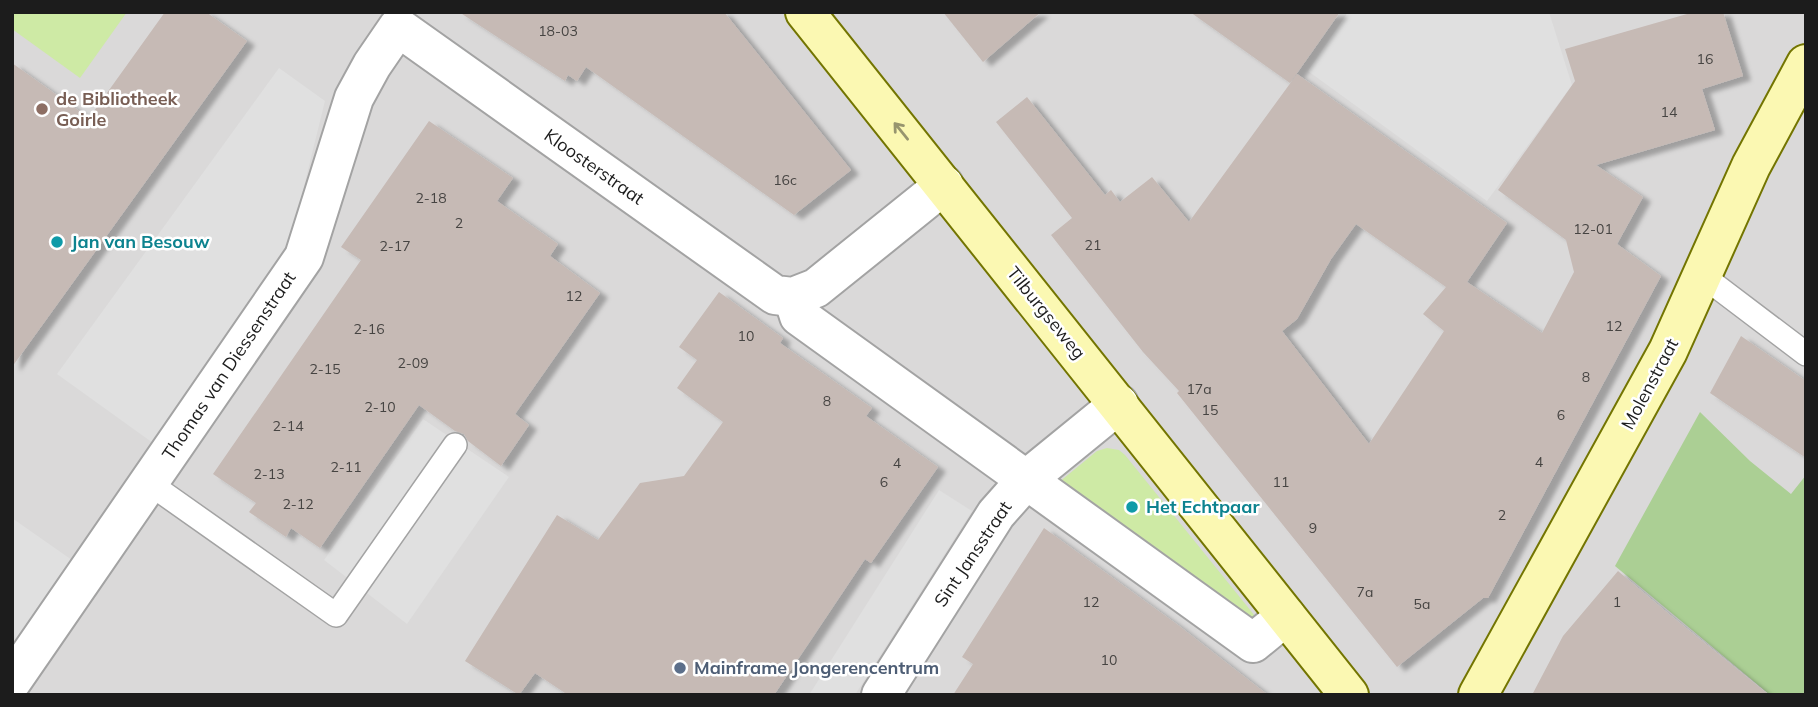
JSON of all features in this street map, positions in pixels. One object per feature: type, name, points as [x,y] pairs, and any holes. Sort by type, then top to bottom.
[{"type":"street","name":"Tilburgseweg","points":[[805,12],[1349,695]]},
{"type":"street","name":"Kloosterstraat","points":[[398,27],[775,295],[793,297]]},
{"type":"street","name":"Thomas van Diessenstraat","points":[[12,681],[304,257],[355,98],[372,65],[398,27]]},
{"type":"street","name":"Molenstraat","points":[[1478,695],[1668,351],[1751,166],[1806,64]]},
{"type":"street","points":[[944,185],[816,288],[793,297],[799,316],[1253,643],[1286,616]]},
{"type":"street","name":"Sint Jansstraat","points":[[881,695],[996,514],[1027,479],[1119,404]]},
{"type":"lane","points":[[1703,276],[1806,354]]},
{"type":"lane","points":[[149,484],[335,615],[455,445]]},
{"type":"shaded area","points":[[12,12],[1806,12],[1806,695],[12,695]]},
{"type":"shaded area","points":[[1348,12],[1549,12],[1572,85],[1487,201],[1308,71]]},
{"type":"shaded area","points":[[279,68],[325,101],[291,239],[276,266],[153,443],[57,374]]},
{"type":"shaded area","points":[[423,419],[509,477],[407,624],[324,560]]},
{"type":"shaded area","points":[[939,490],[972,511],[855,695],[809,695]]},
{"type":"shaded area","points":[[12,518],[72,560],[12,647]]},
{"type":"green space","points":[[12,12],[127,12],[80,78],[12,29]]},
{"type":"green space","points":[[1700,412],[1750,461],[1791,494],[1806,475],[1806,695],[1770,695],[1615,566]]},
{"type":"green space","points":[[1107,448],[1119,450],[1125,455],[1255,616],[1248,622],[1058,483],[1097,451]]},
{"type":"building","name":"Jan van Besouw","points":[[165,12],[206,12],[247,41],[12,367],[12,63],[89,118]]},
{"type":"building","points":[[459,12],[724,12],[851,170],[794,215],[586,67],[577,81],[568,75],[565,81]]},
{"type":"building","points":[[943,12],[1041,12],[983,62]]},
{"type":"building","points":[[1190,12],[1340,12],[1290,83]]},
{"type":"building","points":[[1694,12],[1723,12],[1743,76],[1702,89],[1715,130],[1596,165],[1643,197],[1617,244],[1661,276],[1488,598],[1483,598],[1397,667],[1177,393],[1179,391],[1143,352],[1051,235],[1072,218],[996,122],[1027,97],[1105,195],[1111,190],[1120,202],[1152,177],[1189,222],[1297,74],[1507,223],[1467,282],[1542,333],[1574,272],[1566,240],[1498,190],[1575,81],[1565,49]],"holes":[[[1356,224],[1446,287],[1423,314],[1444,331],[1369,444],[1282,331],[1297,319],[1331,259]]]},
{"type":"building","points":[[429,121],[513,178],[497,201],[558,244],[550,256],[600,293],[515,414],[529,425],[501,466],[468,441],[464,434],[455,431],[419,405],[320,548],[291,528],[286,537],[249,512],[256,503],[213,474],[361,260],[341,247]]},
{"type":"building","points":[[719,292],[783,338],[780,343],[872,408],[866,416],[938,467],[871,563],[865,559],[774,695],[568,695],[535,673],[519,695],[465,661],[557,515],[598,540],[640,483],[684,476],[723,422],[677,388],[697,360],[679,347]]},
{"type":"building","points":[[1741,336],[1806,381],[1806,458],[1710,393]]},
{"type":"building","points":[[1044,528],[1178,625],[1268,695],[953,695],[973,664],[962,657]]},
{"type":"building","points":[[1618,571],[1769,695],[1532,695],[1563,636]]},
{"type":"place","name":"de Bibliotheek Goirle","points":[[42,109]]},
{"type":"place","name":"Jan van Besouw","points":[[57,242]]},
{"type":"place","name":"Het Echtpaar","points":[[1132,507]]},
{"type":"place","name":"Mainframe Jongerencentrum","points":[[680,668]]}]
